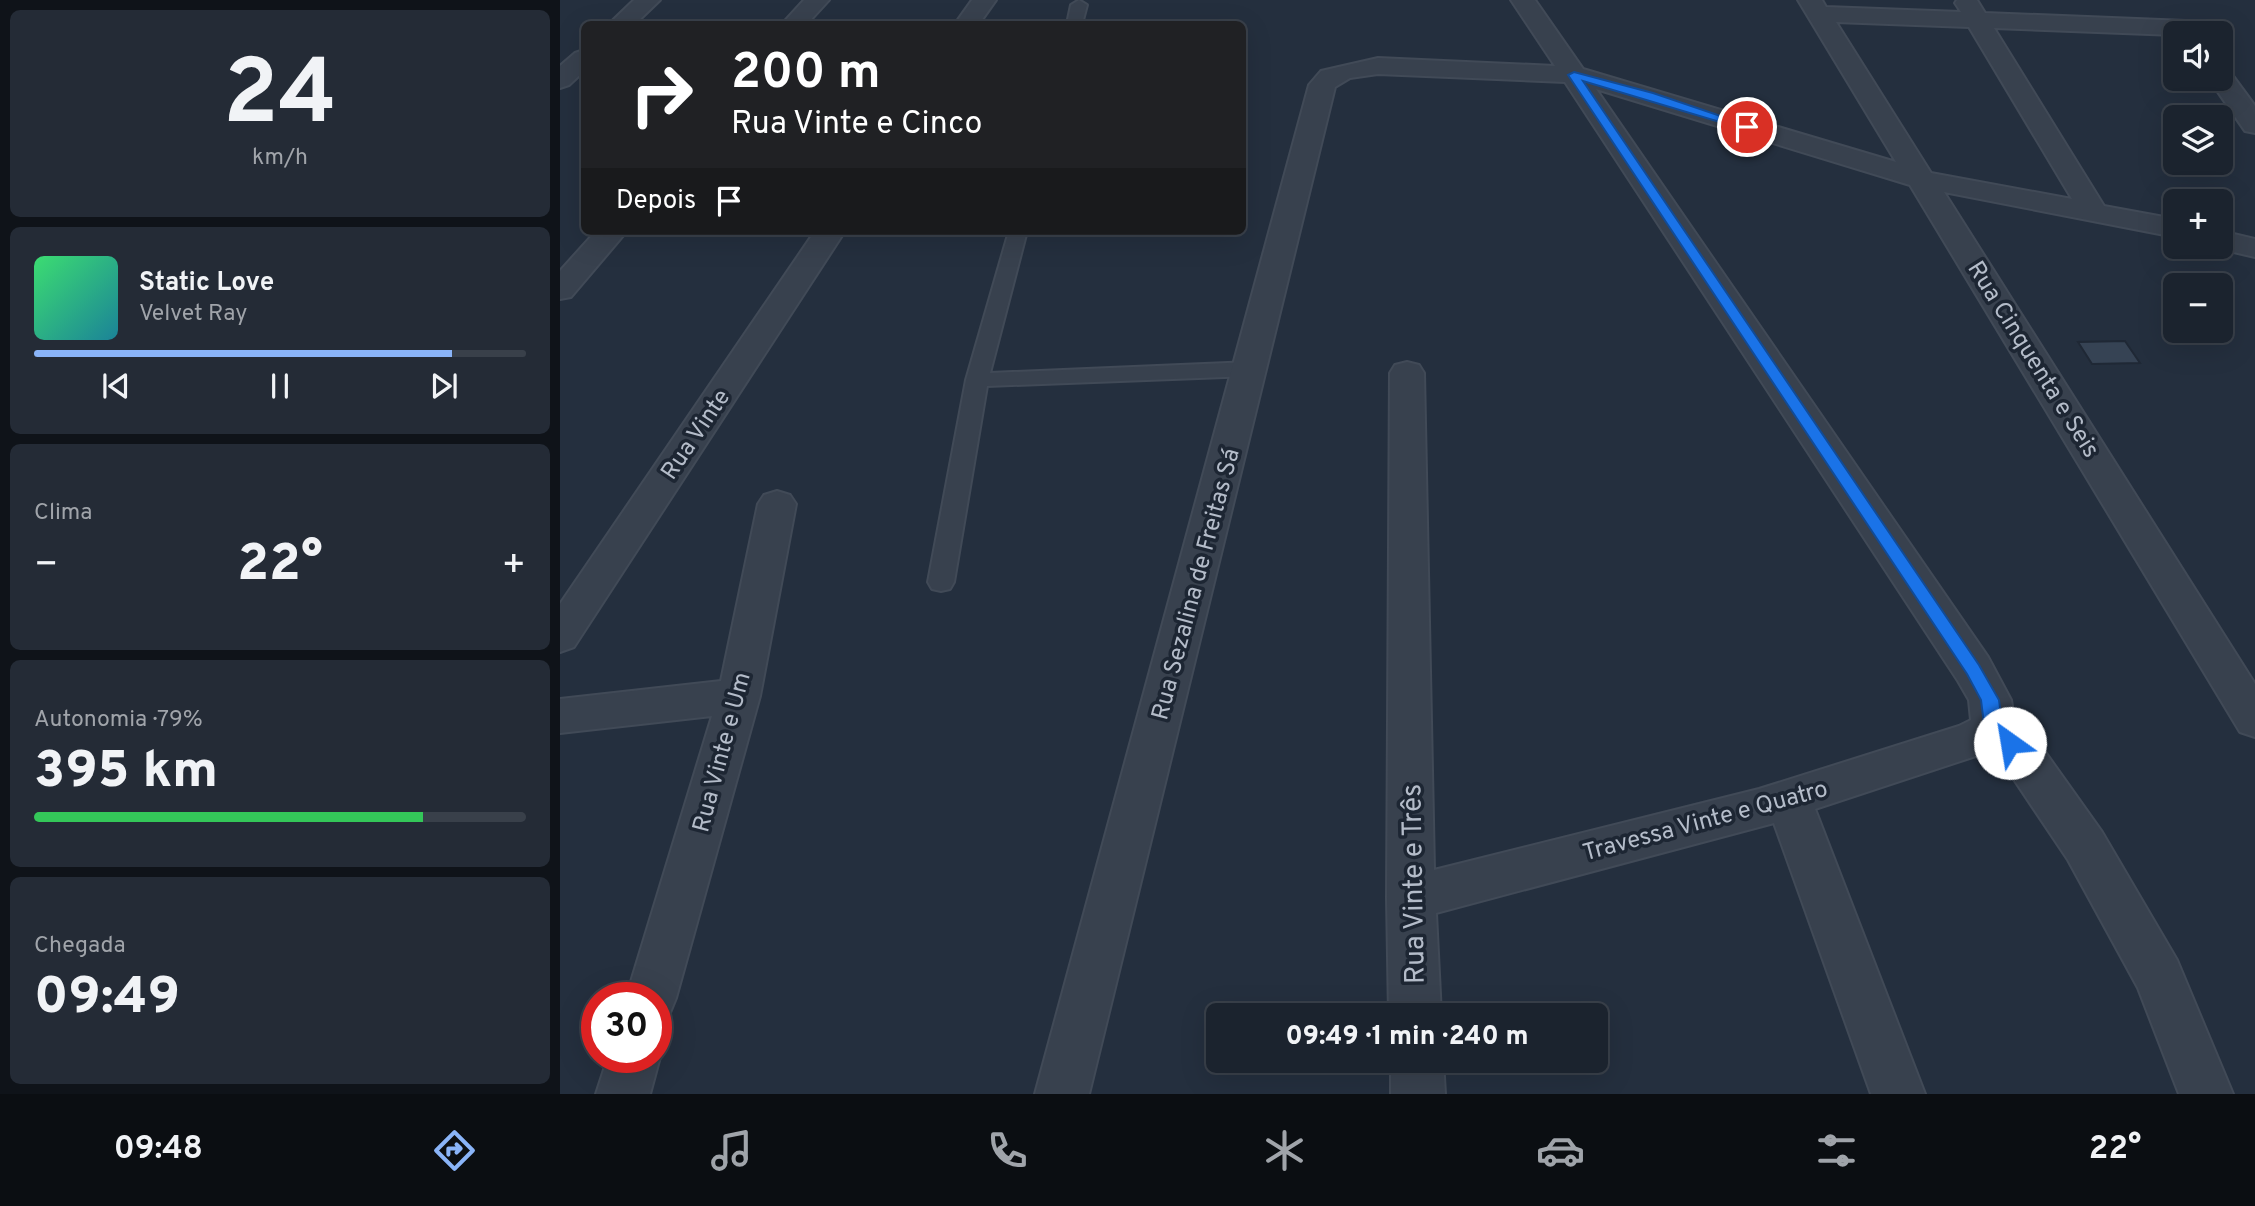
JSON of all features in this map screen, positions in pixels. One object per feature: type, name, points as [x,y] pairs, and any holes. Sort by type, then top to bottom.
[{"type":"street","points":[[624,21],[648,0]]},
{"type":"street","points":[[797,21],[817,0]]},
{"type":"street","points":[[969,21],[984,0]]},
{"type":"street","points":[[1524,0],[1973,669],[1990,700],[1993,724],[2027,762],[2085,846],[2160,977],[2206,1094]]},
{"type":"street","points":[[2164,0],[2181,21]]},
{"type":"street","points":[[1814,7],[1971,9],[2163,28]]},
{"type":"street","name":"Rua Cinquenta e Seis","points":[[1814,7],[1924,180],[2255,720]]},
{"type":"street","points":[[1971,9],[2093,211]]},
{"type":"street","points":[[560,80],[581,61]]},
{"type":"street","name":"Rua Sezalina de Freitas Sá","points":[[1055,1093],[1251,369],[1322,85],[1329,76],[1378,66],[1574,75]]},
{"type":"street","points":[[1574,75],[1649,95],[1924,180],[2163,226]]},
{"type":"street","points":[[2231,91],[2255,125]]},
{"type":"street","points":[[560,290],[608,235]]},
{"type":"street","name":"Rua Vinte","points":[[560,636],[827,235]]},
{"type":"street","points":[[2233,243],[2255,248]]},
{"type":"street","name":"Rua Vinte e Três","points":[[1407,373],[1411,898],[1415,1003]]},
{"type":"street","name":"Rua Vinte e Um","points":[[656,982],[738,696],[777,503]]},
{"type":"street","points":[[560,716],[738,696]]},
{"type":"street","name":"Travessa Vinte e Quatro","points":[[1411,898],[1788,799],[1969,741],[1984,734],[1993,724]]},
{"type":"street","points":[[1788,799],[1898,1094]]},
{"type":"street","points":[[623,1094],[629,1073]]},
{"type":"street","points":[[1417,1073],[1418,1094]]},
{"type":"lane","points":[[1075,21],[1079,5]]},
{"type":"lane","points":[[941,582],[977,380],[1017,235]]},
{"type":"lane","points":[[977,380],[1251,369]]},
{"type":"building","points":[[2125,341],[2140,363],[2092,364],[2078,342]]},
{"type":"route","points":[[1747,127],[1649,95],[1574,75],[1912,582],[1973,669],[1990,700],[1993,724],[2010,743]]}]
